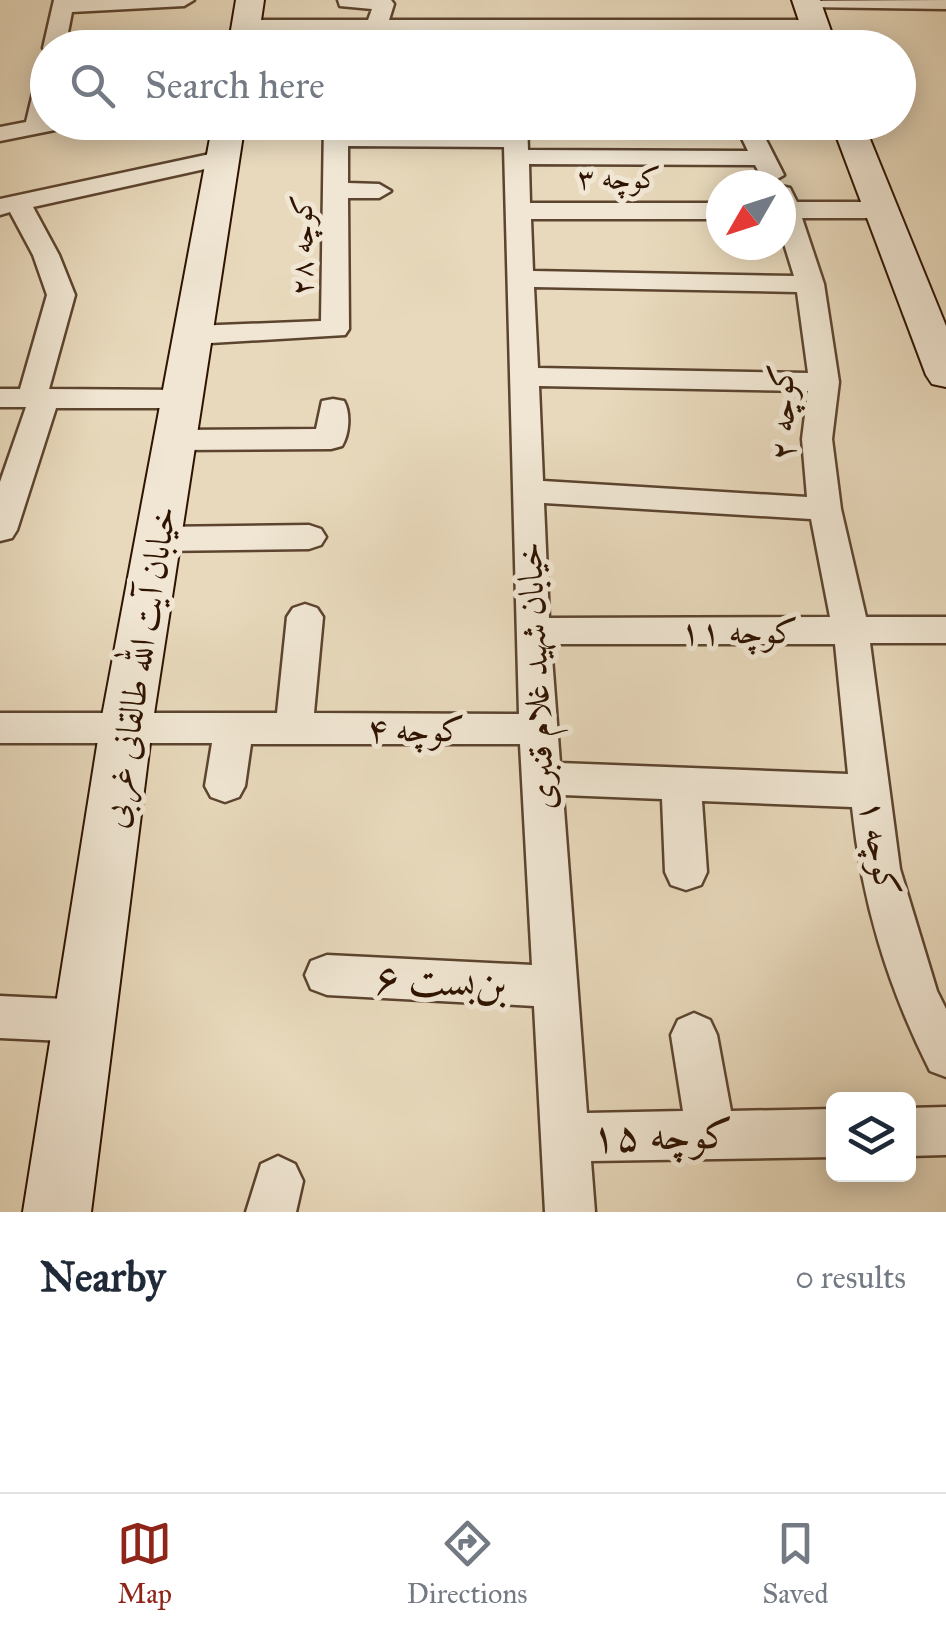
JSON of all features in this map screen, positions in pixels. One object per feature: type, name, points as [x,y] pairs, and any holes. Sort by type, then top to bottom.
[{"type":"street","points":[[58,30],[64,3],[184,0]]},
{"type":"street","points":[[511,0],[513,30]]},
{"type":"street","points":[[663,0],[669,27]]},
{"type":"street","points":[[347,2],[372,23]]},
{"type":"street","points":[[626,30],[813,19],[946,3]]},
{"type":"street","points":[[372,23],[418,9]]},
{"type":"street","points":[[246,25],[372,23],[438,30]]},
{"type":"street","points":[[0,134],[30,129]]},
{"type":"street","points":[[0,530],[38,398],[61,295],[46,255],[8,205],[227,140]]},
{"type":"street","name":"خیابان آیت الله طالقانی غربی","points":[[57,1212],[126,727],[227,140]]},
{"type":"street","name":"کوچه ۲۸","points":[[194,335],[334,329],[334,140]]},
{"type":"street","points":[[516,140],[636,158],[764,158]]},
{"type":"street","name":"خیابان شهید غلام قنبری","points":[[516,140],[532,631],[570,1212]]},
{"type":"street","name":"کوچه ۲","points":[[755,140],[769,170]]},
{"type":"street","points":[[855,140],[946,376]]},
{"type":"street","points":[[334,190],[379,191]]},
{"type":"street","points":[[796,201],[880,210]]},
{"type":"street","name":"کوچه ۳","points":[[518,211],[706,210]]},
{"type":"street","name":"کوچه ۲","points":[[796,242],[810,284],[824,382],[817,438],[825,509],[851,631]]},
{"type":"street","points":[[520,279],[810,284]]},
{"type":"street","points":[[523,377],[824,382]]},
{"type":"street","points":[[0,398],[38,398],[331,440],[334,408]]},
{"type":"street","points":[[527,492],[825,509]]},
{"type":"street","points":[[159,539],[310,537]]},
{"type":"street","points":[[294,728],[305,617]]},
{"type":"street","name":"کوچه ۱۱","points":[[532,631],[946,630]]},
{"type":"street","name":"کوچه ۱","points":[[851,631],[879,869],[916,997],[946,1055]]},
{"type":"street","points":[[225,786],[234,727]]},
{"type":"street","name":"کوچه ۴","points":[[0,728],[538,730]]},
{"type":"street","points":[[541,778],[870,791]]},
{"type":"street","points":[[681,784],[686,872]]},
{"type":"street","name":"بن‌بست ۶","points":[[326,975],[555,987]]},
{"type":"street","points":[[0,1017],[84,1021]]},
{"type":"street","points":[[694,1036],[710,1134]]},
{"type":"street","points":[[916,1132],[946,1131]]},
{"type":"street","name":"کوچه ۱۵","points":[[565,1137],[826,1133]]}]
